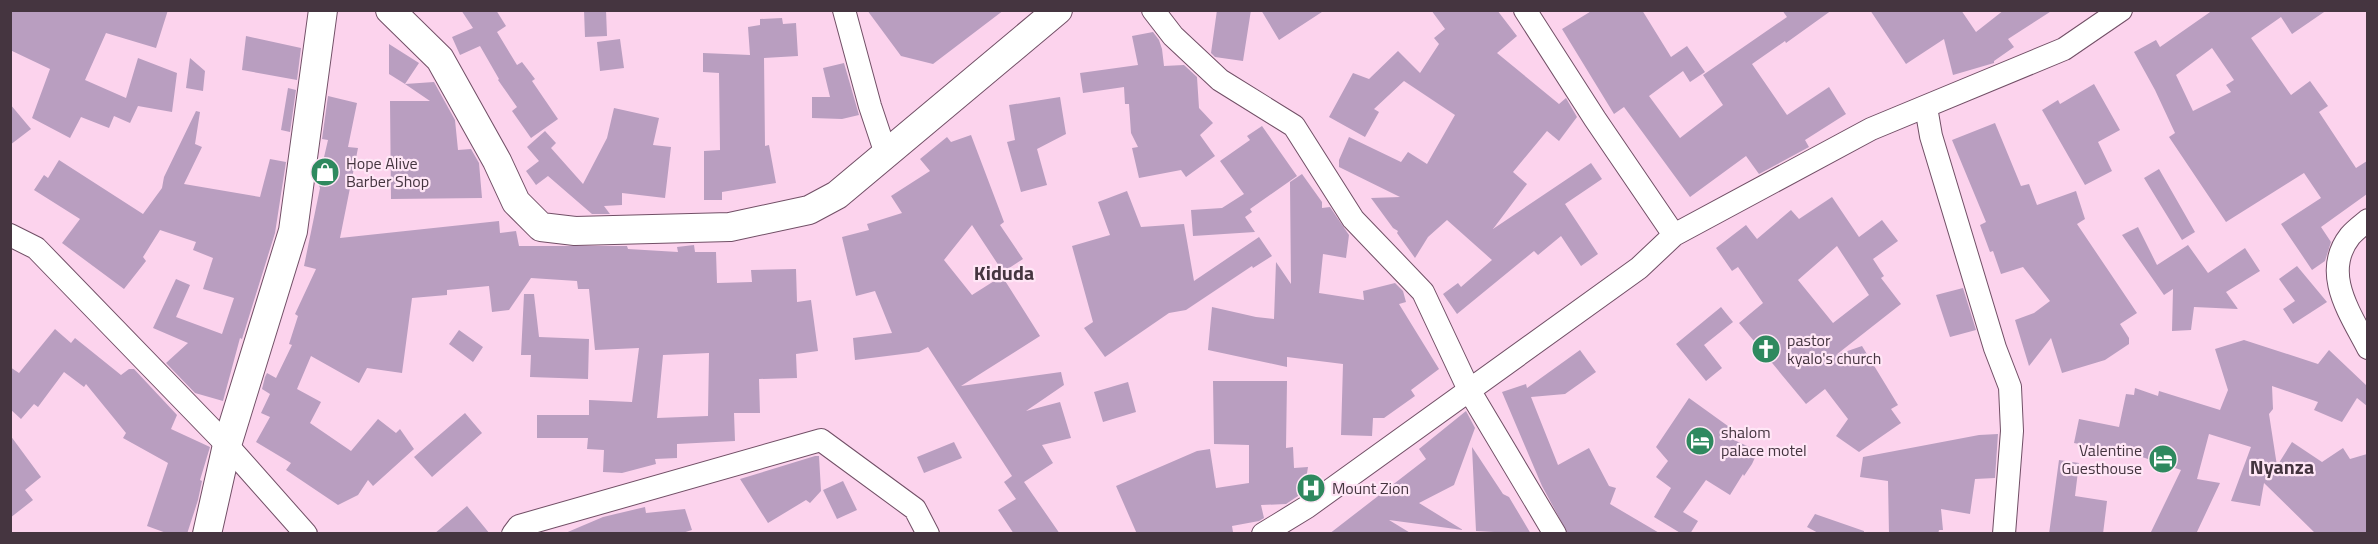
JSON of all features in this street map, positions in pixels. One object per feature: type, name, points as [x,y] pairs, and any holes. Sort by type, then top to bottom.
[{"type":"street","points":[[207,534],[227,445],[293,231],[323,10]]},
{"type":"street","points":[[390,10],[440,59],[497,161],[516,202],[541,227],[575,231],[730,227],[809,210],[837,195],[1058,10]]},
{"type":"street","points":[[844,10],[870,106],[886,154]]},
{"type":"street","points":[[1153,10],[1173,36],[1220,80],[1294,126],[1353,219],[1423,292],[1469,390],[1555,534]]},
{"type":"street","points":[[1526,10],[1594,119],[1674,235]]},
{"type":"street","points":[[1263,534],[1307,507],[1639,268],[1674,235],[1871,129],[2064,49],[2121,10]]},
{"type":"street","points":[[1926,107],[1931,136],[1995,348],[2010,387],[2012,431],[2004,534]]},
{"type":"street","points":[[2367,220],[2349,237],[2336,268],[2343,300],[2367,348]]},
{"type":"street","points":[[10,235],[36,248],[227,445],[306,534]]},
{"type":"street","points":[[513,534],[519,526],[821,440],[915,509],[928,534]]},
{"type":"building","points":[[10,10],[168,10],[156,48],[106,33],[85,80],[126,98],[138,58],[177,73],[172,112],[138,106],[130,123],[114,116],[109,128],[81,117],[70,138],[32,118],[50,69],[10,50]]},
{"type":"building","points":[[461,10],[496,10],[506,26],[497,32],[517,65],[522,62],[535,79],[532,81],[558,119],[531,138],[512,111],[517,107],[498,80],[480,46],[460,55],[452,37],[473,28]]},
{"type":"building","points":[[584,10],[606,10],[607,36],[585,37]]},
{"type":"building","points":[[867,10],[1004,10],[933,64],[901,56]]},
{"type":"building","points":[[1217,10],[1251,10],[1243,61],[1215,57],[1211,53]]},
{"type":"building","points":[[1261,10],[1325,10],[1279,40]]},
{"type":"building","points":[[1431,10],[1497,10],[1517,36],[1497,53],[1559,104],[1566,98],[1577,117],[1559,141],[1547,131],[1513,172],[1527,184],[1493,229],[1591,163],[1602,179],[1565,204],[1598,254],[1581,266],[1561,236],[1538,255],[1534,251],[1457,314],[1443,294],[1458,283],[1461,287],[1492,260],[1447,220],[1428,237],[1415,258],[1397,233],[1398,231],[1393,228],[1371,198],[1400,197],[1339,167],[1339,160],[1349,137],[1401,162],[1408,152],[1427,164],[1455,115],[1404,81],[1374,109],[1379,112],[1365,137],[1329,117],[1353,73],[1369,79],[1398,51],[1420,73],[1439,44],[1434,38],[1445,29]]},
{"type":"building","points":[[1593,10],[1642,10],[1671,57],[1687,46],[1705,72],[1690,82],[1683,71],[1649,96],[1680,138],[1723,105],[1703,75],[1787,17],[1782,10],[1832,10],[1752,64],[1787,115],[1829,87],[1846,114],[1805,140],[1809,147],[1759,174],[1746,156],[1690,197],[1624,107],[1614,114],[1562,29]]},
{"type":"building","points":[[1870,10],[1961,10],[1976,32],[2004,10],[2053,10],[2008,39],[2014,47],[1994,63],[1953,75],[1944,39],[1906,64]]},
{"type":"building","points":[[2213,10],[2327,10],[2292,34],[2281,17],[2251,38],[2291,95],[2310,81],[2328,106],[2319,112],[2356,168],[2367,161],[2367,194],[2321,227],[2331,242],[2325,261],[2312,270],[2281,224],[2321,198],[2304,173],[2226,222],[2169,137],[2175,133],[2134,52],[2156,40],[2160,47]],"holes":[[[2212,48],[2234,80],[2226,85],[2231,92],[2193,111],[2176,75]]]},
{"type":"building","points":[[782,18],[783,24],[796,23],[798,56],[764,58],[765,146],[769,145],[776,183],[722,192],[722,200],[704,200],[704,151],[720,150],[719,73],[703,72],[703,53],[750,55],[748,27],[760,25],[760,19]]},
{"type":"building","points":[[1153,32],[1162,49],[1164,66],[1184,65],[1197,77],[1199,108],[1213,123],[1200,135],[1215,156],[1186,177],[1181,170],[1139,178],[1132,148],[1138,147],[1131,133],[1129,104],[1125,104],[1124,87],[1083,93],[1080,73],[1138,65],[1132,36]]},
{"type":"building","points":[[246,36],[301,48],[297,80],[242,70]]},
{"type":"building","points":[[620,39],[624,68],[600,71],[597,42]]},
{"type":"building","points":[[389,44],[419,63],[405,84],[389,74]]},
{"type":"building","points":[[190,58],[205,71],[203,91],[186,88]]},
{"type":"building","points":[[844,63],[859,115],[842,119],[812,118],[812,97],[830,97],[823,68]]},
{"type":"building","points":[[434,82],[455,120],[458,150],[471,149],[479,163],[482,198],[391,199],[390,101],[430,101],[405,84]]},
{"type":"building","points":[[2094,84],[2120,130],[2098,142],[2112,171],[2085,185],[2042,110],[2058,100],[2060,104]]},
{"type":"building","points":[[288,88],[296,90],[290,132],[281,130]]},
{"type":"building","points":[[328,96],[357,103],[348,147],[358,148],[340,238],[499,221],[500,233],[516,231],[519,246],[627,246],[628,249],[678,252],[677,247],[694,245],[695,252],[716,252],[717,283],[752,282],[751,270],[796,269],[797,302],[811,300],[818,351],[796,354],[797,378],[759,379],[760,413],[734,413],[735,441],[677,444],[677,458],[655,459],[656,464],[622,473],[603,472],[604,450],[587,449],[588,438],[537,438],[537,415],[589,415],[589,400],[632,402],[639,348],[595,350],[589,289],[578,289],[577,281],[531,278],[509,310],[492,312],[489,286],[447,290],[447,295],[412,298],[402,373],[367,368],[359,383],[311,356],[297,389],[321,402],[310,423],[351,451],[378,419],[396,433],[400,429],[414,449],[373,486],[368,480],[358,495],[338,505],[286,470],[291,463],[256,442],[270,417],[261,413],[270,394],[262,389],[265,377],[267,373],[276,378],[292,345],[289,344],[298,316],[295,314],[316,269],[304,266],[328,140],[322,139]],"holes":[[[709,353],[708,416],[657,418],[663,355]]]},
{"type":"building","points":[[1060,97],[1066,134],[1037,149],[1047,185],[1021,192],[1007,142],[1015,140],[1009,105]]},
{"type":"building","points":[[10,104],[31,129],[10,145]]},
{"type":"building","points":[[614,108],[659,118],[653,145],[671,147],[665,198],[622,193],[622,205],[604,206],[610,214],[592,214],[548,176],[536,185],[526,171],[539,161],[527,147],[545,131],[556,143],[551,148],[583,184],[607,138]]},
{"type":"building","points":[[196,111],[200,112],[195,144],[202,147],[184,184],[260,197],[270,159],[286,162],[275,233],[242,339],[240,338],[223,401],[195,393],[166,363],[188,343],[153,328],[176,279],[190,285],[176,317],[222,334],[234,298],[203,289],[213,258],[193,250],[196,242],[160,230],[143,257],[146,261],[124,289],[62,243],[80,219],[34,190],[44,175],[48,178],[59,160],[143,214],[162,188],[164,177]]},
{"type":"building","points":[[1995,123],[2021,186],[2029,184],[2037,205],[2076,191],[2085,219],[2077,224],[2137,313],[2120,324],[2129,338],[2129,344],[2105,360],[2062,373],[2051,338],[2029,366],[2015,320],[2034,313],[2050,301],[2023,267],[2001,274],[1980,225],[1986,222],[1952,140]]},
{"type":"building","points":[[1262,126],[1297,176],[1250,209],[1252,212],[1245,217],[1255,232],[1193,236],[1191,210],[1222,208],[1244,194],[1220,161],[1250,140],[1247,136]]},
{"type":"building","points":[[971,135],[1004,222],[1000,225],[1023,259],[1003,272],[972,225],[944,260],[972,295],[1002,276],[1040,336],[961,386],[1061,372],[1064,385],[1026,411],[1060,402],[1071,438],[1042,445],[1053,463],[1024,482],[1060,534],[1014,534],[998,510],[1016,499],[1004,482],[1012,476],[928,347],[919,352],[855,360],[853,338],[892,333],[875,291],[856,296],[842,237],[869,230],[867,224],[902,213],[891,196],[930,171],[920,159],[947,137],[951,142]]},
{"type":"building","points":[[2159,169],[2195,232],[2182,240],[2144,178]]},
{"type":"building","points":[[1302,174],[1322,202],[1322,208],[1330,207],[1349,235],[1346,258],[1323,254],[1319,293],[1364,300],[1363,291],[1395,283],[1403,291],[1406,302],[1399,304],[1439,369],[1411,390],[1415,396],[1384,418],[1373,418],[1372,436],[1341,435],[1343,364],[1287,357],[1287,367],[1208,350],[1212,307],[1274,319],[1276,262],[1291,284],[1290,182]]},
{"type":"building","points":[[1127,191],[1141,227],[1184,224],[1194,281],[1259,237],[1272,256],[1253,268],[1252,266],[1186,310],[1169,313],[1105,357],[1084,328],[1093,322],[1072,246],[1110,235],[1098,202]]},
{"type":"building","points":[[1832,197],[1859,237],[1882,220],[1898,241],[1873,259],[1884,276],[1881,278],[1901,304],[1836,355],[1862,346],[1898,405],[1891,409],[1901,423],[1859,452],[1836,436],[1848,419],[1825,389],[1806,404],[1739,323],[1763,303],[1738,267],[1732,271],[1716,248],[1746,225],[1757,239],[1791,210],[1799,219]],"holes":[[[1837,246],[1869,295],[1833,323],[1798,280]]]},
{"type":"building","points":[[2138,227],[2157,265],[2188,245],[2208,273],[2245,248],[2260,271],[2226,292],[2238,309],[2194,307],[2191,330],[2172,331],[2173,289],[2164,295],[2122,235]]},
{"type":"building","points":[[2297,266],[2327,302],[2293,324],[2283,309],[2295,301],[2279,279]]},
{"type":"building","points":[[1963,288],[1976,330],[1950,337],[1936,295]]},
{"type":"building","points":[[524,294],[534,294],[539,337],[589,339],[588,379],[530,377],[531,355],[521,355]]},
{"type":"building","points":[[1721,307],[1733,322],[1704,345],[1722,368],[1706,381],[1676,344]]},
{"type":"building","points":[[55,329],[71,343],[75,338],[121,375],[129,369],[134,369],[177,415],[171,429],[210,447],[200,480],[202,481],[198,500],[187,534],[169,534],[147,526],[168,463],[123,438],[126,433],[86,384],[84,387],[64,372],[38,407],[34,404],[21,419],[10,409],[10,367],[19,373]]},
{"type":"building","points":[[459,330],[483,347],[473,362],[449,344]]},
{"type":"building","points":[[2244,340],[2318,364],[2329,350],[2367,386],[2367,406],[2357,398],[2342,422],[2314,410],[2318,402],[2272,386],[2273,409],[2269,414],[2277,466],[2292,442],[2322,462],[2343,448],[2350,459],[2367,454],[2367,534],[2316,534],[2264,483],[2260,506],[2231,501],[2251,447],[2209,434],[2197,479],[2220,483],[2196,534],[2150,534],[2181,470],[2142,457],[2074,443],[2079,419],[2119,427],[2126,394],[2134,395],[2135,388],[2158,396],[2159,391],[2220,410],[2228,390],[2215,349]]},
{"type":"building","points":[[1580,350],[1596,372],[1565,394],[1531,397],[1558,465],[1589,448],[1609,486],[1616,488],[1610,504],[1661,534],[1568,534],[1542,486],[1502,392],[1526,384],[1527,388]]},
{"type":"building","points":[[1213,381],[1287,381],[1286,448],[1293,447],[1294,468],[1308,467],[1304,492],[1286,504],[1261,505],[1264,518],[1232,526],[1233,532],[1137,534],[1116,486],[1197,451],[1210,449],[1216,488],[1249,483],[1249,445],[1214,444]]},
{"type":"building","points":[[1128,382],[1136,412],[1103,422],[1094,392]]},
{"type":"building","points":[[1689,398],[1739,434],[1734,440],[1758,451],[1752,464],[1730,495],[1706,480],[1683,512],[1698,521],[1690,534],[1682,534],[1654,517],[1671,488],[1656,477],[1668,461],[1656,447]]},
{"type":"building","points":[[1466,411],[1475,428],[1454,485],[1419,503],[1463,530],[1389,520],[1412,534],[1329,534],[1426,459],[1419,449]]},
{"type":"building","points":[[465,413],[482,433],[432,477],[414,457]]},
{"type":"building","points":[[1998,434],[1995,478],[1975,479],[1970,514],[1941,509],[1943,530],[1939,530],[1938,534],[1889,534],[1888,481],[1860,477],[1863,457],[1979,435]]},
{"type":"building","points":[[10,435],[41,477],[25,490],[33,500],[10,518]]},
{"type":"building","points":[[954,442],[962,458],[924,473],[917,457]]},
{"type":"building","points":[[1472,447],[1503,494],[1509,497],[1531,534],[1476,531]]},
{"type":"building","points":[[819,456],[821,491],[810,503],[806,500],[768,523],[740,479]]},
{"type":"building","points":[[2059,460],[2079,463],[2075,496],[2107,501],[2103,534],[2049,534]]},
{"type":"building","points":[[843,481],[857,510],[837,519],[823,490]]},
{"type":"building","points":[[467,506],[490,534],[434,534]]},
{"type":"building","points":[[645,507],[646,513],[685,509],[692,530],[679,534],[563,534],[603,517]]},
{"type":"building","points":[[1815,514],[1864,531],[1864,534],[1820,534],[1807,527]]},
{"type":"place","name":"Hope Alive Barber Shop","points":[[325,172]]},
{"type":"place","name":"pastor kyalo's church","points":[[1766,349]]},
{"type":"place","name":"shalom palace motel","points":[[1700,441]]},
{"type":"place","name":"Valentine Guesthouse","points":[[2163,459]]},
{"type":"place","name":"Mount Zion","points":[[1311,488]]},
{"type":"district","name":"Kiduda","points":[[1004,272]]},
{"type":"district","name":"Nyanza","points":[[2282,466]]}]
